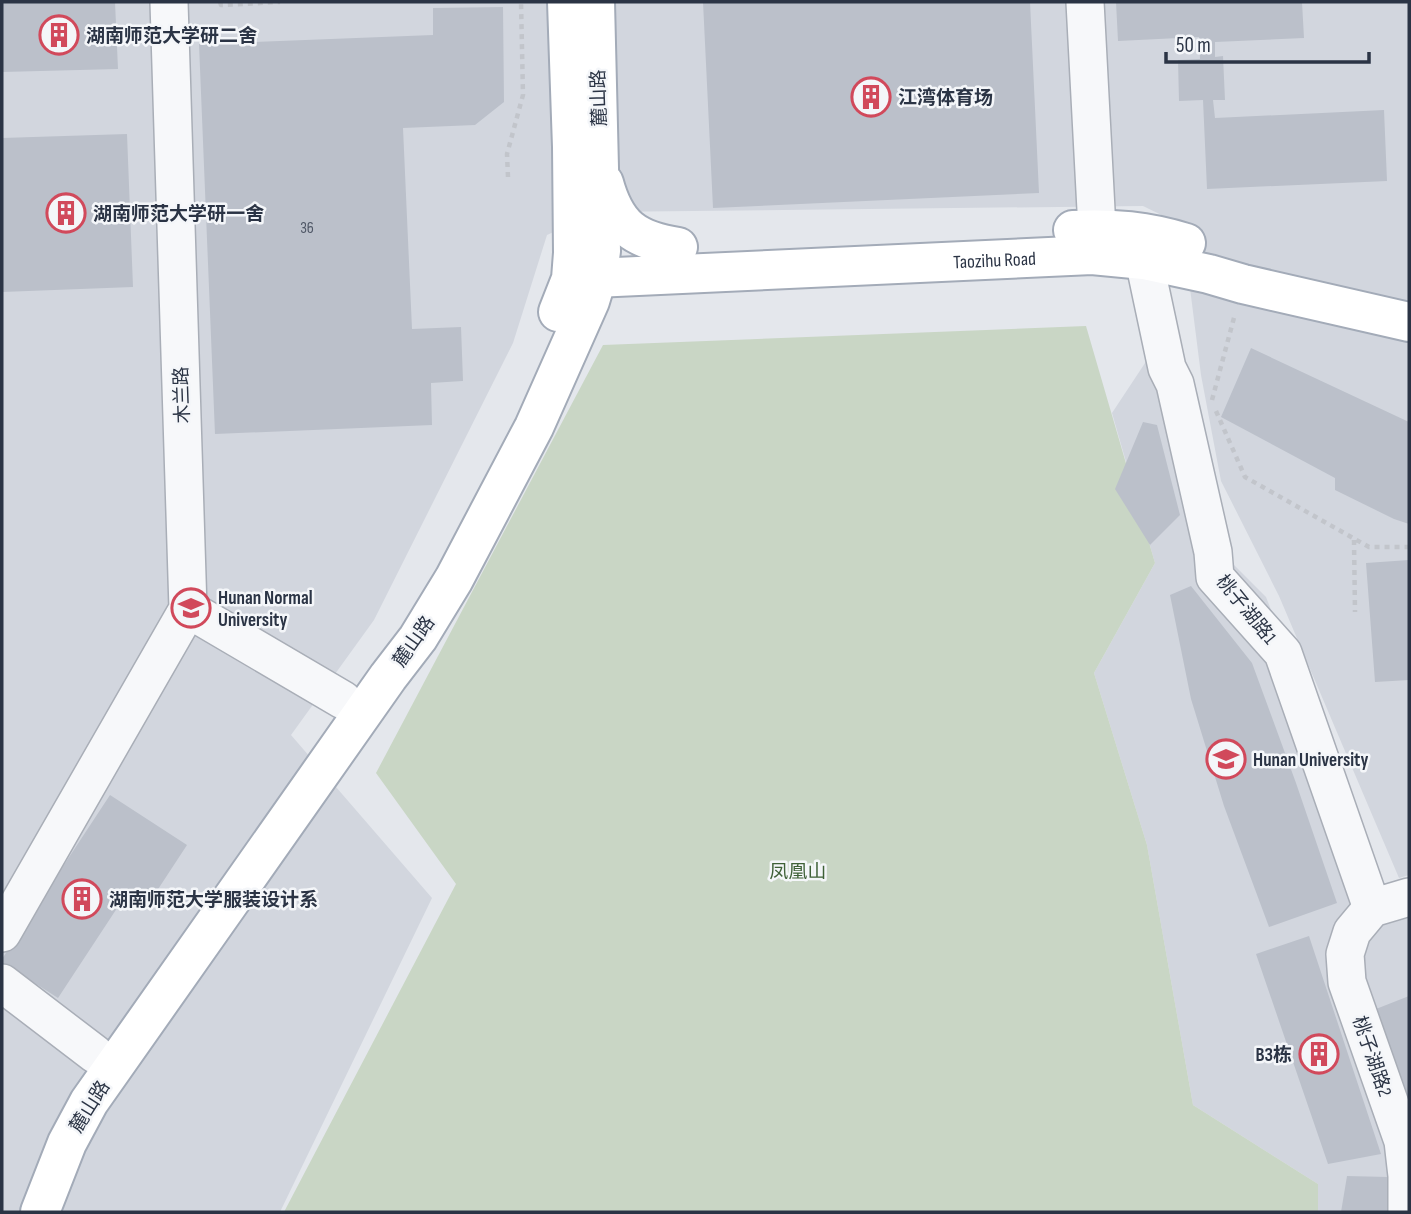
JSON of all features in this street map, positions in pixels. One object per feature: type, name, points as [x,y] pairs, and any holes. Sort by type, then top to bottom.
[{"type":"main road","name":"麓山路","points":[[40,1212],[67,1143],[89,1102],[425,626],[454,579],[534,427],[590,301],[572,147],[567,2]]},
{"type":"main road","name":"麓山路","points":[[14,1212],[36,1153],[62,1102],[441,561],[586,265],[600,170],[595,2]]},
{"type":"main road","points":[[568,348],[587,321],[605,303],[630,288],[654,280],[685,260],[625,226],[612,207],[600,170]]},
{"type":"main road","name":"Taozihu Road","points":[[586,265],[1097,229],[1129,230],[1161,236],[1250,261],[1409,296]]},
{"type":"main road","name":"Taozihu Road","points":[[685,260],[1092,255],[1144,260],[1409,322]]},
{"type":"street","name":"木兰路","points":[[169,2],[188,609]]},
{"type":"street","points":[[1085,2],[1097,229]]},
{"type":"street","name":"桃子湖路1","points":[[1144,260],[1167,368],[1175,384],[1213,552],[1215,577],[1283,653],[1372,908]]},
{"type":"street","points":[[2,933],[188,609],[344,700]]},
{"type":"street","points":[[1372,908],[1409,897]]},
{"type":"street","name":"桃子湖路2","points":[[1372,908],[1352,932],[1345,954],[1347,982],[1403,1141],[1408,1212]]},
{"type":"street","points":[[2,983],[95,1054]]},
{"type":"path","points":[[220,2],[222,5],[280,2]]},
{"type":"path","points":[[508,177],[507,154],[523,95],[521,2]]},
{"type":"path","points":[[1243,284],[1212,402],[1245,477],[1369,547],[1409,547]]},
{"type":"path","points":[[1354,539],[1355,612]]},
{"type":"shaded area","name":"Hunan Normal University","points":[[2,2],[1409,2],[1409,875],[1399,878],[1279,596],[1221,481],[1201,375],[1182,225],[1143,206],[597,212],[547,235],[513,343],[374,620],[291,735],[432,898],[280,1212],[2,1212]]},
{"type":"shaded area","name":"Hunan University","points":[[1151,354],[1192,523],[1266,597],[1382,890],[1409,883],[1409,1212],[1318,1212],[1318,1184],[1193,1105],[1147,845],[1094,673],[1155,563],[1112,413]]},
{"type":"green space","name":"凤凰山","points":[[1086,326],[1155,563],[1094,673],[1147,845],[1193,1105],[1318,1184],[1318,1212],[284,1212],[456,884],[376,773],[603,345]]},
{"type":"building","name":"湖南师范大学研二舍","points":[[2,2],[115,2],[118,69],[2,72]]},
{"type":"building","name":"江湾体育场","points":[[703,2],[1030,2],[1039,193],[713,208]]},
{"type":"building","points":[[1116,2],[1302,2],[1304,38],[1215,42],[1215,57],[1223,56],[1225,100],[1213,100],[1215,118],[1384,110],[1387,181],[1207,189],[1203,100],[1179,101],[1178,60],[1200,59],[1199,37],[1118,41]]},
{"type":"building","points":[[503,7],[504,102],[475,125],[403,128],[412,329],[461,327],[463,381],[431,383],[432,425],[215,434],[199,44],[433,35],[433,8]]},
{"type":"building","name":"湖南师范大学研一舍","points":[[127,134],[133,287],[2,292],[2,138]]},
{"type":"building","points":[[1251,348],[1409,422],[1409,524],[1335,490],[1335,478],[1221,417]]},
{"type":"building","points":[[1143,422],[1157,425],[1180,515],[1150,545],[1115,489]]},
{"type":"building","points":[[1409,560],[1409,680],[1375,682],[1366,563]]},
{"type":"building","points":[[1191,586],[1252,663],[1337,903],[1269,927],[1224,806],[1191,699],[1170,595]]},
{"type":"building","name":"湖南师范大学服装设计系","points":[[110,795],[187,845],[147,906],[127,893],[58,998],[2,962],[2,959]]},
{"type":"building","name":"B3栋","points":[[1309,936],[1381,1154],[1328,1164],[1256,954]]},
{"type":"building","points":[[1409,996],[1409,1105],[1376,1009]]},
{"type":"building","points":[[1347,1176],[1388,1177],[1388,1212],[1341,1212]]},
{"type":"place","name":"湖南师范大学研二舍","points":[[59,35]]},
{"type":"place","name":"江湾体育场","points":[[871,97]]},
{"type":"place","name":"湖南师范大学研一舍","points":[[66,213]]},
{"type":"place","name":"Hunan Normal University","points":[[191,608]]},
{"type":"place","name":"Hunan University","points":[[1226,759]]},
{"type":"place","name":"湖南师范大学服装设计系","points":[[82,899]]},
{"type":"place","name":"B3栋","points":[[1319,1054]]}]
